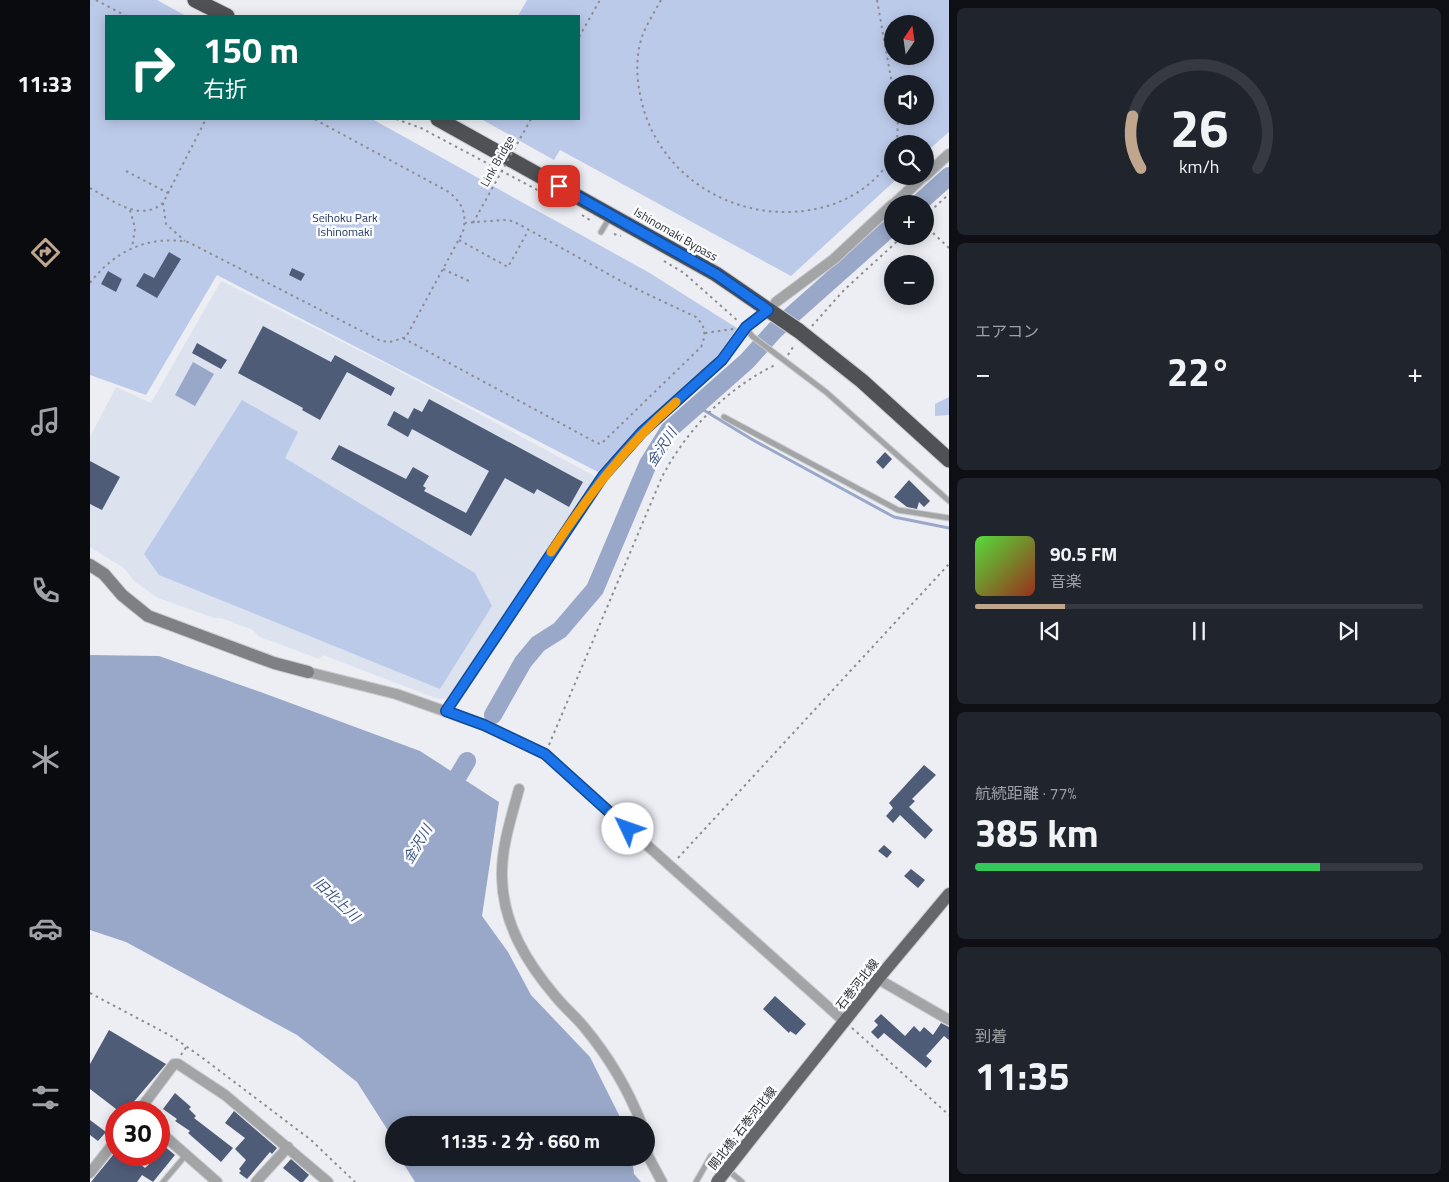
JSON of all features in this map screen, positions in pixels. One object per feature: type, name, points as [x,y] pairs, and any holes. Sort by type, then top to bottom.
[{"type":"highway","points":[[195,0],[225,15]]},
{"type":"highway","name":"Ishinomaki Bypass","points":[[440,120],[611,214],[773,309],[804,331],[949,460]]},
{"type":"main road","name":"石巻河北線","points":[[788,1092],[949,894]]},
{"type":"main road","name":"開北橋; 石巻河北線","points":[[717,1182],[788,1092]]},
{"type":"street","points":[[934,168],[949,154]]},
{"type":"street","points":[[904,195],[915,185]]},
{"type":"street","points":[[446,711],[603,476],[642,432],[722,360],[746,327],[773,309],[834,259],[884,213]]},
{"type":"street","points":[[90,565],[104,574],[122,595],[148,616],[274,663],[396,694],[446,711],[484,725],[542,753],[845,1022]]},
{"type":"street","points":[[519,789],[507,833],[502,879],[506,910],[514,933],[528,960],[556,997],[583,1026],[606,1056],[631,1096],[639,1116]]},
{"type":"street","points":[[878,979],[949,1020]]},
{"type":"street","points":[[146,1101],[174,1064],[178,1064],[225,1095],[328,1182]]},
{"type":"street","points":[[170,1141],[217,1182]]},
{"type":"street","points":[[256,1182],[288,1147]]},
{"type":"street","points":[[90,1173],[105,1154]]},
{"type":"street","points":[[653,1166],[662,1182]]},
{"type":"lane","points":[[601,232],[611,214]]},
{"type":"lane","points":[[746,327],[752,336],[777,353],[826,392],[949,500]]},
{"type":"lane","points":[[724,417],[898,510],[949,518]]},
{"type":"lane","points":[[163,1182],[186,1155]]},
{"type":"lane","points":[[696,1182],[711,1156],[742,1182]]},
{"type":"path","points":[[96,0],[124,15]]},
{"type":"path","points":[[580,35],[600,0]]},
{"type":"path","points":[[661,0],[643,34],[638,57],[637,82],[643,111],[653,135],[671,161],[695,183],[731,203],[753,211],[777,214],[805,212],[830,206],[850,197],[884,171]]},
{"type":"path","points":[[877,0],[890,75]]},
{"type":"path","points":[[205,120],[163,203],[166,224],[188,242],[381,341],[390,342],[404,338],[458,240],[465,223],[463,208],[449,192],[316,120]]},
{"type":"path","points":[[400,120],[417,125],[543,193]]},
{"type":"path","name":"Link Bridge","points":[[473,223],[530,120]]},
{"type":"path","points":[[126,171],[168,193]]},
{"type":"path","points":[[90,188],[130,210],[150,210],[163,203]]},
{"type":"path","points":[[934,208],[949,194]]},
{"type":"path","points":[[130,210],[134,228],[132,248]]},
{"type":"path","points":[[577,212],[593,222]]},
{"type":"path","points":[[404,338],[601,444],[701,347],[705,333],[703,323],[696,317],[635,289],[513,221],[465,223]]},
{"type":"path","points":[[458,240],[508,267],[528,230]]},
{"type":"path","points":[[614,234],[629,239]]},
{"type":"path","points":[[934,234],[949,248]]},
{"type":"path","points":[[90,283],[106,264],[132,248],[151,241],[170,239],[188,242]]},
{"type":"path","points":[[542,753],[550,743],[662,477],[674,454],[695,426],[748,378],[785,360],[804,331],[844,290],[893,245]]},
{"type":"path","points":[[663,260],[684,273],[699,289],[746,327]]},
{"type":"path","points":[[443,269],[471,282]]},
{"type":"path","points":[[705,333],[746,327]]},
{"type":"path","points":[[670,866],[949,564]]},
{"type":"path","points":[[90,993],[173,1036],[311,1140],[355,1182]]},
{"type":"path","points":[[845,1022],[949,1115]]},
{"type":"shaded area","points":[[221,281],[390,366],[598,478],[447,698],[438,699],[323,655],[319,659],[258,636],[253,630],[158,598],[134,581],[124,568],[90,547],[90,437],[116,387],[151,403]]},
{"type":"green space","name":"Seihoku Park Ishinomaki","points":[[90,0],[157,0],[184,15],[105,15],[105,120],[374,120],[648,272],[737,328],[718,355],[598,472],[217,275],[146,395],[90,375]]},
{"type":"green space","points":[[527,0],[949,0],[949,132],[934,145],[934,135],[884,135],[884,185],[890,185],[791,276],[560,150],[554,160],[483,120],[580,120],[580,15],[519,15]]},
{"type":"green space","points":[[949,397],[949,415],[935,416],[935,404]]},
{"type":"green space","points":[[242,400],[298,432],[285,458],[475,573],[492,606],[440,689],[159,575],[144,554]]},
{"type":"water","points":[[193,362],[214,374],[195,406],[175,395]]},
{"type":"water","name":"旧北上川","points":[[90,655],[159,656],[420,751],[499,802],[482,916],[508,952],[531,995],[590,1057],[620,1116],[385,1116],[385,1126],[357,1082],[297,1035],[126,942],[90,930]]},
{"type":"water","points":[[405,1166],[633,1166],[634,1174],[641,1182],[415,1182]]},
{"type":"building","points":[[169,252],[181,259],[157,298],[136,286],[144,273],[154,278]]},
{"type":"building","points":[[292,268],[305,274],[301,281],[289,275]]},
{"type":"building","points":[[108,271],[122,279],[116,292],[101,284]]},
{"type":"building","points":[[263,326],[331,362],[335,355],[395,388],[391,396],[347,372],[320,420],[302,410],[303,408],[238,373]]},
{"type":"building","points":[[197,343],[227,360],[221,369],[192,353]]},
{"type":"building","points":[[429,399],[583,482],[569,507],[537,489],[534,494],[505,478],[471,536],[331,459],[339,445],[406,479],[413,467],[429,476],[423,486],[426,488],[424,491],[466,513],[489,471],[412,429],[408,437],[387,425],[394,411],[408,419],[414,408],[422,412]]},
{"type":"building","points":[[885,452],[892,459],[883,469],[876,462]]},
{"type":"building","points":[[90,461],[120,477],[102,510],[90,504]]},
{"type":"building","points":[[909,480],[930,501],[924,507],[919,502],[917,509],[907,507],[894,497]]},
{"type":"building","points":[[924,765],[936,775],[912,799],[915,801],[909,807],[933,830],[925,839],[900,815],[893,823],[886,816],[893,808],[889,803]]},
{"type":"building","points":[[884,845],[892,852],[887,858],[878,851]]},
{"type":"building","points":[[911,869],[925,880],[918,888],[904,876]]},
{"type":"building","points":[[775,996],[806,1024],[796,1035],[790,1031],[789,1033],[763,1009]]},
{"type":"building","points":[[881,1014],[905,1036],[914,1026],[920,1032],[924,1027],[933,1035],[941,1023],[949,1027],[949,1040],[944,1036],[926,1056],[932,1061],[926,1068],[884,1033],[878,1039],[871,1032],[878,1025],[874,1021]]},
{"type":"building","points":[[109,1030],[166,1064],[134,1101],[106,1101],[90,1089],[90,1064]]},
{"type":"building","points":[[175,1093],[191,1107],[189,1109],[196,1116],[194,1118],[233,1148],[221,1162],[188,1133],[190,1131],[175,1121],[177,1119],[170,1114],[169,1101]]},
{"type":"building","points":[[234,1111],[277,1148],[272,1154],[270,1152],[247,1179],[239,1173],[241,1171],[239,1169],[246,1160],[235,1149],[245,1138],[225,1123]]},
{"type":"building","points":[[90,1120],[105,1131],[98,1141],[90,1135]]},
{"type":"building","points":[[170,1151],[175,1155],[170,1161]]},
{"type":"building","points":[[291,1159],[309,1175],[303,1182],[300,1182],[283,1168]]},
{"type":"building","points":[[105,1165],[143,1166],[145,1168],[147,1166],[166,1166],[153,1182],[142,1175],[137,1182],[91,1182]]},
{"type":"waterway","name":"金沢川","points":[[928,195],[949,176]]},
{"type":"waterway","name":"金沢川","points":[[493,715],[523,662],[538,644],[560,630],[595,589],[648,464],[669,430],[747,361],[775,330],[884,233]]},
{"type":"waterway","points":[[697,406],[753,440],[894,517],[949,528]]},
{"type":"waterway","name":"金沢川","points":[[446,796],[467,761]]},
{"type":"slow traffic","points":[[551,552],[603,476],[642,432],[676,402]]},
{"type":"route","points":[[559,186],[716,274],[768,310],[746,327],[722,360],[642,432],[603,476],[446,711],[484,725],[545,754],[628,829]]}]
